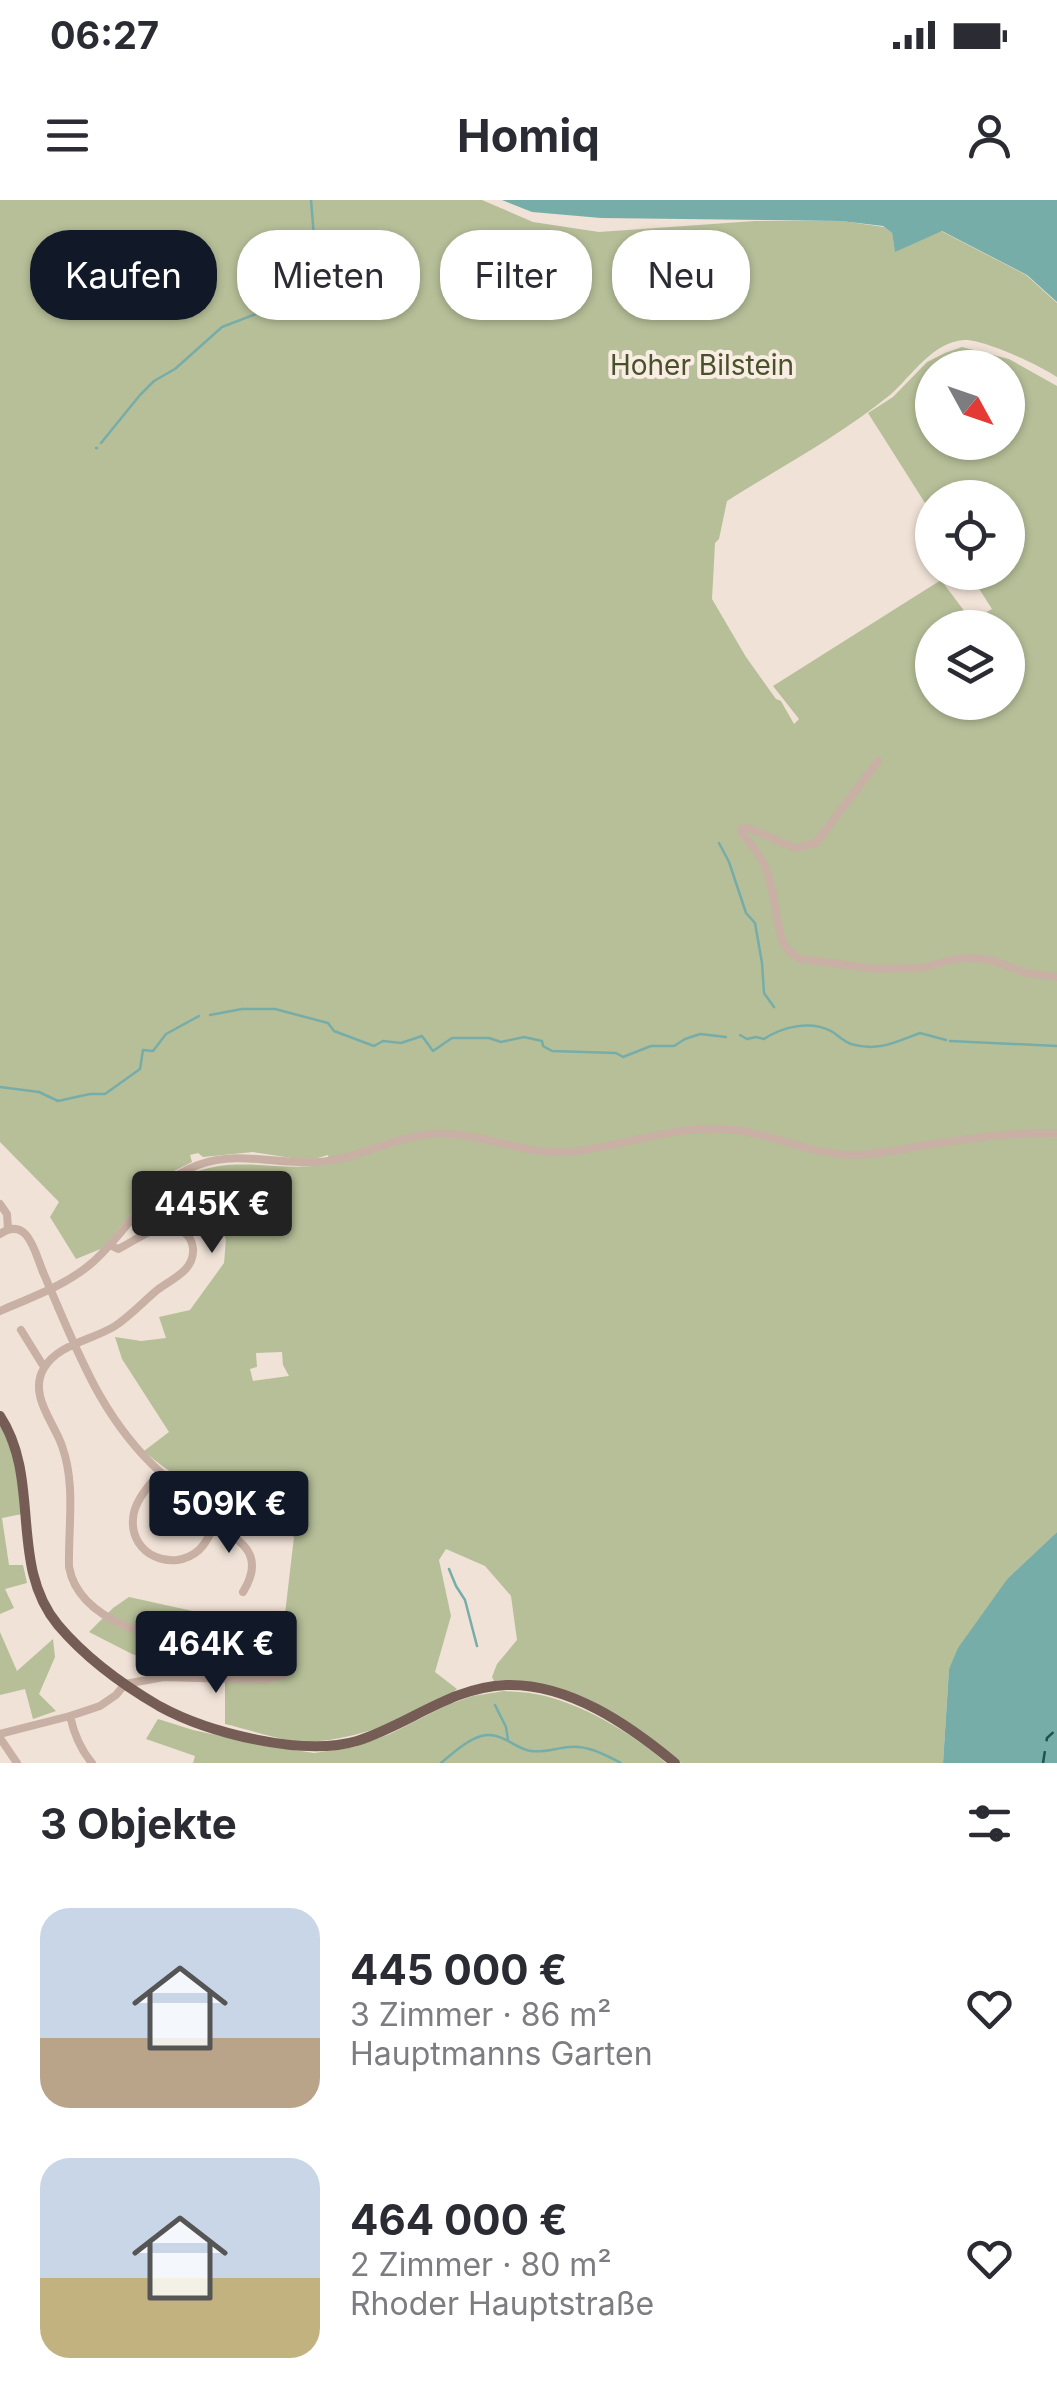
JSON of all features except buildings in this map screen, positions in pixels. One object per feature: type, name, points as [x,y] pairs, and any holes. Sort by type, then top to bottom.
[{"type":"main road","points":[[0,1416],[13,1443],[33,1582],[45,1607],[58,1626],[125,1684],[172,1712],[268,1742],[334,1746],[365,1738],[444,1700],[486,1687],[536,1687],[582,1703],[624,1724],[675,1763]]},
{"type":"street","points":[[878,761],[816,844],[795,848],[748,828],[741,829],[764,865],[788,950],[800,958],[877,969],[922,968],[976,958],[1026,973],[1057,977]]},
{"type":"street","points":[[0,1311],[58,1286],[85,1268],[172,1179],[198,1164],[228,1158],[329,1161],[434,1134],[556,1152],[719,1129],[751,1133],[820,1152],[860,1155],[982,1137],[1057,1132]]},
{"type":"street","points":[[0,1204],[7,1214],[4,1231],[19,1229],[29,1238],[74,1344],[112,1419],[160,1472],[221,1508],[201,1548],[175,1562],[147,1553],[135,1538],[133,1520],[138,1502],[160,1472]]},
{"type":"street","points":[[17,1763],[0,1736],[100,1706],[125,1684],[164,1677],[263,1680],[292,1669],[285,1661],[266,1662],[243,1654],[195,1648],[127,1628],[103,1616],[72,1580],[69,1468],[39,1388],[44,1367],[74,1344],[112,1328],[190,1266],[194,1255],[190,1238],[174,1228],[160,1228],[118,1249],[110,1245]]},
{"type":"street","points":[[21,1330],[44,1367]]},
{"type":"street","points":[[214,1524],[237,1538],[251,1557],[252,1575],[244,1592]]},
{"type":"street","points":[[70,1716],[74,1733],[92,1763]]},
{"type":"green space","name":"Hoher Bilstein","points":[[0,200],[482,200],[533,222],[586,230],[440,230],[440,320],[592,320],[592,231],[612,231],[612,320],[750,320],[750,230],[627,230],[755,221],[842,221],[884,227],[892,233],[895,251],[941,231],[1026,275],[1057,303],[1057,377],[1025,360],[1025,350],[999,350],[964,340],[938,350],[915,350],[915,370],[890,395],[831,437],[727,501],[715,543],[712,599],[746,657],[794,724],[799,719],[773,686],[925,590],[948,590],[964,610],[915,610],[915,720],[1025,720],[1025,610],[990,610],[980,590],[1025,590],[1025,480],[915,480],[915,487],[868,413],[893,397],[915,374],[915,460],[1025,460],[1025,368],[1057,386],[1057,1532],[1008,1578],[949,1669],[943,1763],[681,1763],[641,1731],[570,1693],[520,1681],[494,1681],[497,1664],[517,1640],[511,1596],[485,1566],[446,1549],[439,1560],[451,1616],[435,1672],[457,1689],[402,1719],[333,1739],[294,1741],[225,1724],[225,1681],[262,1682],[282,1671],[262,1677],[172,1674],[175,1665],[132,1654],[89,1632],[129,1597],[283,1631],[294,1537],[197,1488],[144,1451],[169,1432],[122,1359],[115,1337],[141,1341],[166,1338],[159,1317],[190,1310],[224,1263],[226,1239],[211,1206],[162,1192],[204,1169],[244,1164],[330,1164],[328,1155],[314,1159],[253,1152],[190,1155],[192,1162],[153,1187],[103,1248],[76,1259],[50,1217],[59,1202],[0,1142]],"holes":[[[282,1352],[289,1376],[253,1381],[250,1369],[257,1367],[256,1353]]]},
{"type":"green space","points":[[0,1424],[13,1456],[22,1514],[2,1518],[9,1565],[23,1565],[27,1583],[5,1589],[14,1608],[0,1614]]},
{"type":"green space","points":[[180,1492],[212,1506],[198,1534],[162,1530]]},
{"type":"green space","points":[[0,1632],[17,1671],[53,1639],[55,1657],[39,1694],[56,1711],[33,1719],[25,1689],[0,1695]]},
{"type":"green space","points":[[504,1691],[552,1698],[587,1711],[622,1730],[666,1763],[193,1763],[195,1756],[146,1739],[158,1719],[193,1730],[314,1753],[355,1747],[447,1705]]},
{"type":"water","points":[[502,200],[1057,200],[1057,302],[1027,275],[942,231],[895,252],[892,233],[883,226],[841,221],[601,218],[532,212]]},
{"type":"water","points":[[1057,1532],[1057,1763],[943,1763],[949,1669],[958,1648],[1008,1578]]},
{"type":"waterway","points":[[101,443],[154,381],[175,369],[222,327],[269,309],[288,293],[313,256],[311,200]]},
{"type":"waterway","points":[[719,843],[746,913],[755,923],[764,993],[774,1007]]},
{"type":"waterway","points":[[210,1015],[242,1009],[275,1009],[328,1023],[334,1031],[374,1046],[383,1041],[401,1043],[422,1036],[433,1051],[452,1038],[489,1038],[501,1042],[524,1037],[542,1041],[552,1051],[616,1053],[623,1057],[651,1046],[674,1046],[700,1034],[726,1037]]},
{"type":"waterway","points":[[0,1087],[39,1092],[58,1101],[105,1094],[140,1069],[143,1050],[153,1051],[166,1034],[199,1016]]},
{"type":"waterway","points":[[740,1035],[764,1039],[788,1028],[805,1026],[823,1028],[848,1043],[870,1047],[920,1033],[946,1040]]},
{"type":"waterway","points":[[950,1041],[1057,1046]]},
{"type":"waterway","points":[[449,1569],[465,1600],[477,1646]]},
{"type":"waterway","points":[[495,1705],[508,1740]]},
{"type":"waterway","points":[[441,1763],[469,1742],[487,1735],[531,1751],[583,1748],[621,1763]]},
{"type":"ferry route","points":[[1043,1763],[1047,1738],[1057,1729]]}]
